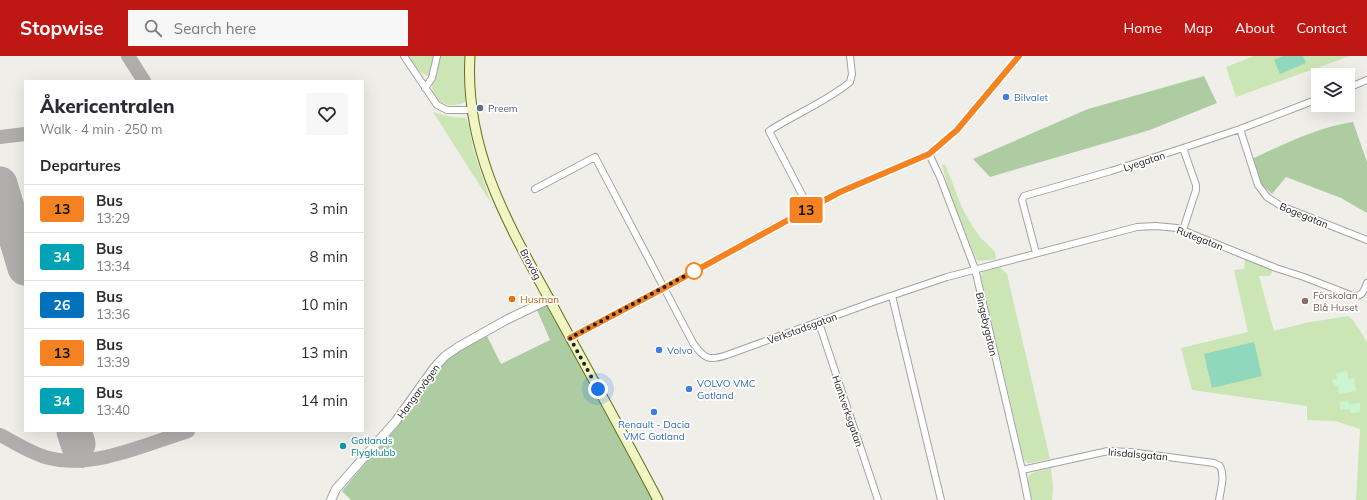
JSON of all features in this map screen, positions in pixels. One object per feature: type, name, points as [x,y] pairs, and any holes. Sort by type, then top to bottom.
[{"type":"main road","name":"Broväg","points":[[470,56],[472,110],[480,153],[496,197],[570,338],[658,500]]},
{"type":"street","points":[[404,56],[433,101],[442,108],[453,111],[472,110]]},
{"type":"street","points":[[426,88],[432,78],[437,56]]},
{"type":"street","points":[[810,208],[769,131],[834,94],[850,82],[852,74],[850,56]]},
{"type":"street","points":[[570,338],[840,192],[929,154],[957,130],[1019,56]]},
{"type":"street","points":[[1355,85],[1367,80]]},
{"type":"street","name":"Lyegatan","points":[[1036,253],[1022,200],[1024,196],[1111,171],[1183,148],[1240,129],[1311,102]]},
{"type":"street","name":"Bogegatan","points":[[1240,129],[1258,185],[1267,198],[1281,206],[1367,240]]},
{"type":"street","points":[[1183,148],[1196,185],[1196,190],[1183,230]]},
{"type":"street","name":"Bingebygatan","points":[[929,154],[940,178],[975,269],[1028,500]]},
{"type":"street","name":"Verkstadsgatan","points":[[535,189],[595,157],[693,343],[700,353],[712,359],[819,323],[873,302],[975,269]]},
{"type":"street","name":"Rutegatan","points":[[975,269],[1137,227],[1163,226],[1183,230],[1276,268],[1353,296],[1358,296],[1364,292],[1367,283]]},
{"type":"street","points":[[892,296],[941,500]]},
{"type":"street","name":"Hangarvägen","points":[[331,500],[336,490],[396,422],[434,368],[446,356],[458,347],[506,320],[550,299]]},
{"type":"street","name":"Hantverksgatan","points":[[819,323],[878,500]]},
{"type":"street","name":"Irisdalsgatan","points":[[1022,470],[1108,451],[1130,452],[1214,463],[1220,466],[1223,475],[1220,500]]},
{"type":"green space","points":[[408,56],[465,56],[465,102],[456,105],[447,105],[439,101],[433,93],[430,78],[417,69]]},
{"type":"green space","points":[[1254,56],[1350,56],[1317,68],[1311,68],[1311,70],[1236,97],[1226,67]]},
{"type":"green space","points":[[1284,56],[1303,56],[1306,63],[1280,74],[1274,60]]},
{"type":"green space","points":[[1204,76],[1217,103],[1150,130],[990,177],[973,159],[1088,109]]},
{"type":"green space","points":[[433,112],[451,117],[466,118],[473,149],[491,203]]},
{"type":"green space","points":[[1353,122],[1367,162],[1367,213],[1341,198],[1286,177],[1272,194],[1261,184],[1252,159],[1314,132],[1340,124]]},
{"type":"green space","points":[[945,164],[963,210],[981,238],[995,252],[996,259],[979,261],[976,259],[950,194],[942,165]]},
{"type":"green space","points":[[1245,259],[1273,270],[1270,276],[1259,276],[1274,331],[1305,323],[1348,316],[1353,320],[1367,342],[1367,500],[1356,500],[1360,429],[1335,421],[1307,420],[1307,406],[1192,390],[1181,348],[1248,332],[1234,270],[1244,269]]},
{"type":"green space","points":[[998,266],[1007,274],[1050,459],[1030,463],[1027,463],[1024,460],[981,277],[983,272]]},
{"type":"green space","points":[[547,306],[653,500],[351,500],[342,491],[402,420],[437,369],[456,352],[487,336],[501,364],[550,340],[537,310]]},
{"type":"green space","points":[[1254,342],[1262,376],[1212,388],[1204,354]]},
{"type":"green space","points":[[1347,371],[1349,379],[1354,378],[1356,391],[1339,394],[1338,386],[1334,387],[1332,380],[1337,379],[1336,373]]},
{"type":"green space","points":[[1348,401],[1349,404],[1360,403],[1360,412],[1351,413],[1350,409],[1340,410],[1340,402]]},
{"type":"green space","points":[[1051,468],[1053,488],[1052,500],[1032,500],[1028,479],[1029,476],[1036,472]]},
{"type":"taxiway","points":[[128,56],[143,80]]},
{"type":"taxiway","points":[[0,137],[24,134]]},
{"type":"taxiway","points":[[0,435],[30,451],[49,458],[66,461],[102,458],[120,454],[185,432]]},
{"type":"taxiway","points":[[78,444],[82,461]]},
{"type":"runway","points":[[0,184],[24,265]]},
{"type":"runway","points":[[74,432],[78,444]]},
{"type":"bus line","name":"13","points":[[570,338],[840,192],[929,154],[957,130],[1019,56]]},
{"type":"place","name":"Bilvalet","points":[[1006,97]]},
{"type":"place","name":"Preem","points":[[480,108]]},
{"type":"place","name":"Husman","points":[[512,299]]},
{"type":"place","name":"Förskolan Blå Huset","points":[[1305,301]]},
{"type":"place","name":"Volvo","points":[[659,350]]},
{"type":"place","name":"VOLVO VMC Gotland","points":[[689,389]]},
{"type":"place","name":"Renault - Dacia VMC Gotland","points":[[654,412]]},
{"type":"place","name":"Gotlands Flygklubb","points":[[343,446]]},
{"type":"route","points":[[598,389],[570,338],[694,271]]}]
